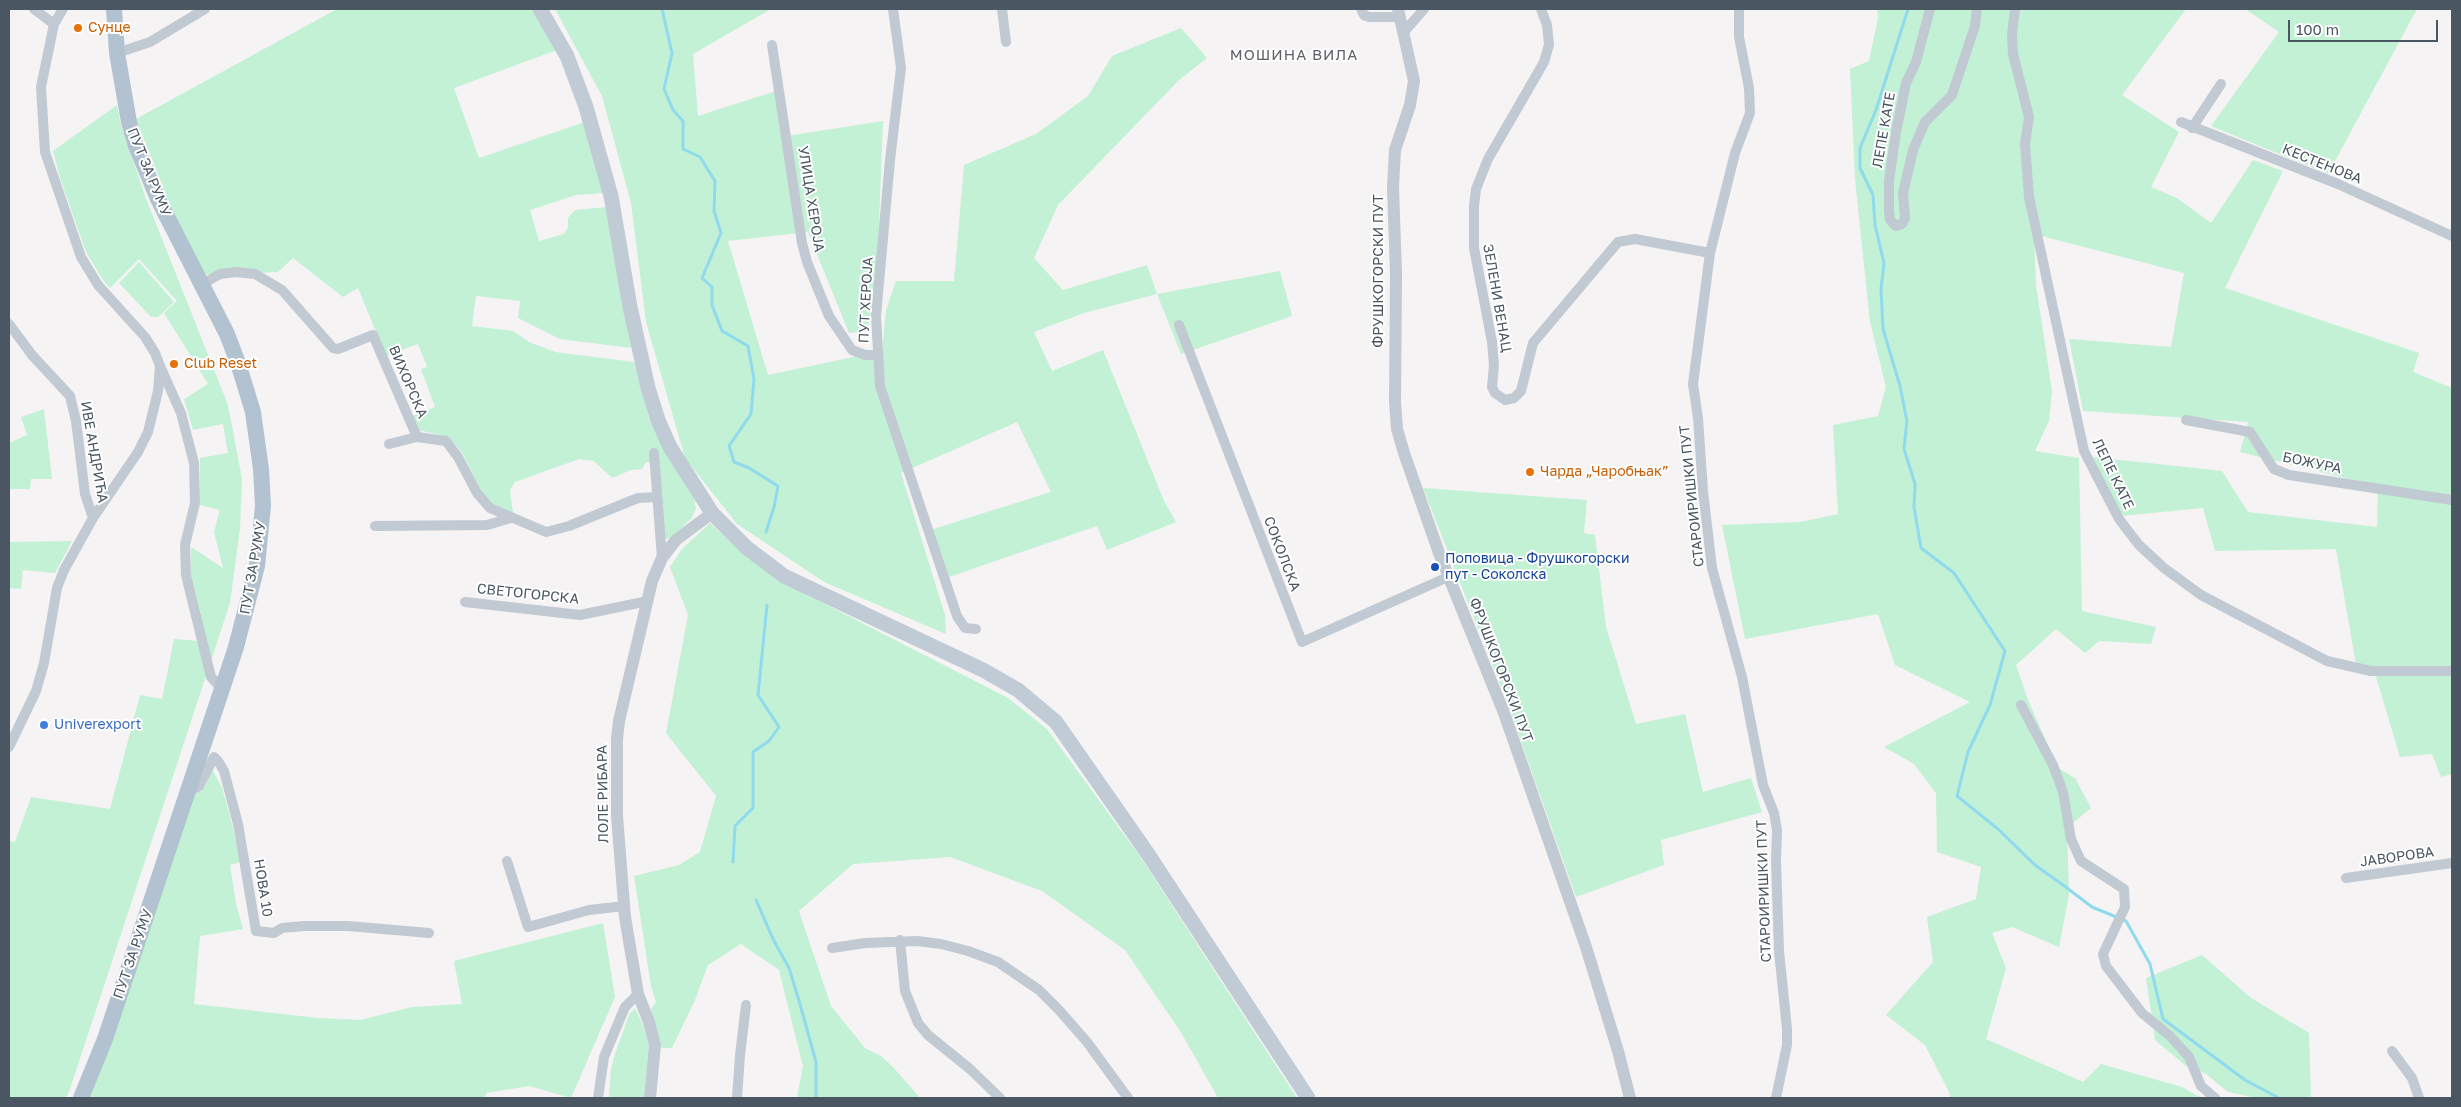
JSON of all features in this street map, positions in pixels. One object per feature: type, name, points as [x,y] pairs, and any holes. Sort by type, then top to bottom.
[{"type":"main road","name":"ПУТ ЗА РУМУ","points":[[81,1098],[108,1030],[246,615],[261,531],[262,487],[257,440],[247,390],[227,334],[158,199],[136,146],[122,89],[114,9]]},
{"type":"main road","points":[[540,9],[567,56],[586,106],[611,196],[630,306],[648,388],[658,420],[670,447],[712,512],[747,548],[784,576],[983,670],[1018,690],[1056,722],[1143,846],[1308,1098]]},
{"type":"street","points":[[34,9],[54,24]]},
{"type":"street","points":[[63,9],[54,24],[41,88],[45,152],[81,257],[98,285],[145,337],[181,413],[194,463],[195,503],[185,545],[186,575],[211,677],[222,689]]},
{"type":"street","points":[[117,53],[150,42],[205,9]]},
{"type":"street","name":"ПУТ ХЕРОЈА","points":[[893,9],[900,68],[876,316],[880,386],[957,616],[965,628],[976,629]]},
{"type":"street","points":[[1002,9],[1006,42]]},
{"type":"street","points":[[1361,9],[1364,15],[1369,17],[1385,13],[1399,13]]},
{"type":"street","points":[[1404,32],[1424,9]]},
{"type":"street","name":"ЗЕЛЕНИ ВЕНАЦ","points":[[1541,9],[1547,25],[1549,45],[1544,62],[1488,159],[1479,181],[1474,206],[1474,248],[1492,342],[1494,365],[1492,387],[1495,393],[1505,400],[1514,398],[1521,391],[1533,343],[1618,242],[1635,239],[1710,254]]},
{"type":"street","name":"СТАРОИРИШКИ ПУТ","points":[[1739,9],[1739,37],[1749,88],[1750,113],[1734,154],[1710,254],[1693,384],[1712,568],[1742,677],[1763,785],[1774,813],[1777,830],[1776,861],[1779,951],[1787,1045],[1776,1098]]},
{"type":"street","name":"ЛЕПЕ КАТЕ","points":[[1930,9],[1916,62],[1906,83],[1896,132],[1889,182],[1889,211],[1890,220],[1896,226],[1902,224],[1905,218],[1903,193],[1913,150],[1925,122],[1952,95],[1975,26],[1978,9]]},
{"type":"street","name":"ЛЕПЕ КАТЕ","points":[[2015,9],[2012,35],[2013,54],[2029,117],[2025,144],[2029,196],[2084,450],[2119,519],[2139,545],[2164,568],[2201,595],[2319,657],[2371,671],[2452,671]]},
{"type":"street","name":"ФРУШКОГОРСКИ ПУТ","points":[[1399,13],[1414,81],[1410,105],[1395,150],[1393,187],[1396,274],[1395,414],[1404,453],[1448,577],[1504,713],[1586,947],[1618,1051],[1630,1098]]},
{"type":"street","name":"УЛИЦА ХЕРОЈА","points":[[772,45],[802,243],[807,262],[829,316],[852,350],[865,356],[877,356]]},
{"type":"street","points":[[2192,128],[2221,84]]},
{"type":"street","name":"КЕСТЕНОВА","points":[[2181,122],[2192,128],[2338,184],[2452,236]]},
{"type":"street","name":"ВИХОРСКА","points":[[202,285],[220,274],[236,272],[255,274],[282,290],[333,348],[338,349],[372,335],[417,438]]},
{"type":"street","name":"ИВЕ АНДРИЋА","points":[[9,324],[32,355],[70,396],[76,421],[85,494],[93,518]]},
{"type":"street","name":"СОКОЛСКА","points":[[1179,326],[1302,642],[1448,577]]},
{"type":"street","points":[[9,746],[36,691],[44,663],[57,588],[75,549],[93,518],[134,459],[148,432],[158,391],[160,366]]},
{"type":"street","name":"БОЖУРА","points":[[2186,420],[2250,432],[2274,469],[2289,475],[2452,500]]},
{"type":"street","name":"ВИХОРСКА","points":[[389,444],[417,438],[446,442],[458,457],[477,493],[490,508],[546,532],[555,531],[638,498],[656,497]]},
{"type":"street","points":[[654,453],[662,558]]},
{"type":"street","name":"ЛОЛЕ РИБАРА","points":[[650,1098],[655,1045],[638,994],[624,906],[617,816],[617,739],[619,721],[652,581],[662,558],[685,531],[712,512]]},
{"type":"street","points":[[376,526],[487,525],[511,518]]},
{"type":"street","name":"СВЕТОГОРСКА","points":[[465,602],[580,615],[648,601]]},
{"type":"street","points":[[2021,705],[2053,766],[2063,792],[2070,839],[2081,861],[2124,889],[2126,907],[2103,954],[2106,966],[2142,1013],[2170,1036],[2189,1057],[2201,1086],[2216,1098]]},
{"type":"street","name":"НОВА 10","points":[[186,792],[192,792],[199,786],[214,757],[224,770],[238,824],[256,931],[274,933],[282,928],[348,926],[429,932]]},
{"type":"street","points":[[507,860],[528,926],[590,910],[624,906]]},
{"type":"street","name":"ЈАВОРОВА","points":[[2346,878],[2452,863]]},
{"type":"street","points":[[900,940],[905,991],[918,1023],[1000,1098]]},
{"type":"street","points":[[832,948],[900,940],[941,944],[998,962],[1039,990],[1059,1010],[1087,1042],[1128,1098]]},
{"type":"street","points":[[598,1098],[604,1057],[625,1007],[638,994]]},
{"type":"street","points":[[737,1098],[746,1005]]},
{"type":"street","points":[[2392,1051],[2412,1078],[2419,1098]]},
{"type":"green space","points":[[337,9],[533,9],[557,50],[454,88],[479,158],[585,122],[604,193],[576,195],[530,210],[539,241],[564,234],[568,227],[568,218],[575,210],[606,207],[631,348],[560,339],[518,318],[520,301],[476,296],[472,326],[513,331],[529,342],[555,352],[634,362],[650,421],[694,497],[696,509],[691,519],[671,538],[665,539],[656,463],[646,462],[642,469],[631,470],[612,478],[594,461],[579,459],[515,482],[510,490],[513,513],[493,504],[481,490],[463,454],[449,437],[418,430],[412,416],[435,407],[421,369],[427,367],[418,344],[386,356],[358,288],[343,297],[293,258],[278,272],[201,275],[136,119]]},
{"type":"green space","points":[[555,9],[771,9],[693,54],[698,116],[782,89],[787,136],[883,121],[877,276],[868,330],[849,333],[808,232],[728,241],[768,375],[882,351],[886,310],[896,281],[954,281],[964,165],[1036,134],[1088,96],[1112,56],[1181,28],[1207,58],[1179,80],[1058,205],[1034,258],[1063,290],[1147,265],[1157,294],[1084,313],[1034,332],[1052,371],[1103,350],[1164,501],[1176,522],[1107,550],[1097,526],[949,577],[933,529],[1051,492],[1017,422],[901,473],[945,615],[946,634],[824,582],[737,524],[685,458],[646,322],[631,203],[602,96]]},
{"type":"green space","points":[[1877,9],[2186,9],[2122,95],[2179,132],[2151,187],[2177,198],[2211,223],[2253,160],[2283,171],[2225,288],[2419,353],[2413,372],[2452,388],[2452,774],[2441,777],[2432,754],[2400,757],[2374,670],[2356,665],[2336,549],[2215,551],[2203,508],[2121,516],[2095,477],[2093,457],[2222,471],[2248,512],[2377,527],[2378,486],[2240,452],[2248,422],[2083,411],[2069,339],[2171,347],[2184,273],[2034,234],[2036,285],[2052,391],[2049,421],[2035,451],[2079,458],[2082,611],[2156,627],[2151,644],[2099,641],[2085,653],[2056,629],[2016,665],[2028,700],[2058,768],[2075,778],[2091,808],[2067,828],[2069,895],[2059,947],[2012,927],[1992,933],[2006,968],[1986,1039],[2083,1082],[2101,1064],[2182,1087],[2202,1098],[1950,1098],[1949,1092],[1925,1045],[1886,1015],[1933,962],[1927,917],[1976,899],[1981,867],[1937,852],[1936,793],[1914,764],[1884,747],[1970,702],[1895,665],[1878,614],[1745,639],[1722,525],[1801,522],[1838,514],[1833,425],[1878,416],[1886,387],[1870,322],[1855,179],[1850,69],[1869,61],[1878,18]]},
{"type":"green space","points":[[2245,9],[2417,9],[2328,174],[2211,126],[2279,32]]},
{"type":"green space","points":[[117,105],[121,125],[145,196],[228,405],[242,479],[240,529],[230,603],[70,1089],[66,1098],[9,1098],[9,841],[15,842],[31,797],[110,809],[140,695],[162,699],[174,639],[199,641],[201,614],[191,574],[191,547],[223,568],[214,532],[220,510],[200,505],[200,458],[228,453],[223,424],[193,430],[184,399],[208,384],[164,313],[177,301],[139,259],[110,288],[103,280],[86,252],[60,178],[53,151]]},
{"type":"green space","points":[[139,262],[174,302],[158,317],[151,317],[119,283]]},
{"type":"green space","points":[[1280,271],[1292,316],[1181,354],[1157,294]]},
{"type":"green space","points":[[44,409],[52,479],[31,479],[30,489],[9,489],[9,443],[27,435],[21,417]]},
{"type":"green space","points":[[1423,488],[1587,500],[1584,533],[1595,535],[1606,627],[1636,724],[1685,714],[1703,792],[1751,778],[1762,812],[1661,840],[1664,865],[1576,897],[1511,713]]},
{"type":"green space","points":[[710,523],[743,553],[790,586],[1008,698],[1047,729],[1141,858],[1297,1098],[1218,1098],[1182,1034],[1125,950],[1042,891],[950,857],[853,864],[799,911],[831,1006],[865,1048],[881,1056],[920,1098],[797,1098],[803,1066],[779,970],[741,944],[708,965],[695,1000],[672,1048],[662,1048],[651,1009],[656,1002],[651,986],[634,876],[679,865],[700,852],[716,796],[666,733],[688,615],[670,567],[682,549]]},
{"type":"green space","points":[[72,541],[55,573],[23,570],[21,589],[9,588],[9,542]]},
{"type":"green space","points":[[200,760],[209,763],[222,788],[232,824],[240,862],[230,865],[236,903],[243,929],[200,936],[194,1004],[318,1018],[360,1020],[412,1007],[462,1004],[454,961],[603,923],[615,997],[571,1098],[529,1086],[487,1093],[484,1098],[86,1098]]},
{"type":"green space","points":[[2202,955],[2251,998],[2309,1033],[2311,1098],[2257,1098],[2228,1092],[2206,1074],[2186,1066],[2155,1040],[2146,978]]},
{"type":"green space","points":[[635,1008],[643,1025],[649,1046],[644,1098],[609,1098],[611,1069],[615,1054],[629,1015]]},
{"type":"waterway","points":[[662,9],[672,53],[664,89],[673,110],[683,121],[683,149],[700,157],[715,181],[714,211],[721,233],[702,278],[712,287],[712,305],[722,331],[748,346],[754,379],[751,414],[729,446],[734,462],[749,468],[778,486],[766,532]]},
{"type":"waterway","points":[[1908,9],[1876,110],[1860,148],[1860,168],[1873,195],[1875,225],[1884,263],[1881,289],[1883,329],[1900,386],[1907,421],[1904,449],[1915,484],[1914,507],[1921,548],[1954,573],[2005,651],[1990,705],[1968,752],[1957,796],[1998,829],[2035,865],[2092,907],[2126,921],[2150,964],[2163,1019],[2245,1080],[2279,1098]]},
{"type":"waterway","points":[[733,862],[735,826],[753,808],[753,752],[769,741],[779,727],[758,695],[767,605]]},
{"type":"waterway","points":[[756,900],[774,941],[789,968],[800,1004],[816,1062],[816,1098]]},
{"type":"place","name":"Сунце","points":[[78,28]]},
{"type":"place","name":"Club Reset","points":[[174,364]]},
{"type":"place","name":"Чарда „Чаробњак”","points":[[1530,472]]},
{"type":"place","name":"Поповица - Фрушкогорски пут - Соколска","points":[[1435,567]]},
{"type":"place","name":"Univerexport","points":[[44,725]]},
{"type":"district","name":"МОШИНА ВИЛА","points":[[1294,55]]}]
